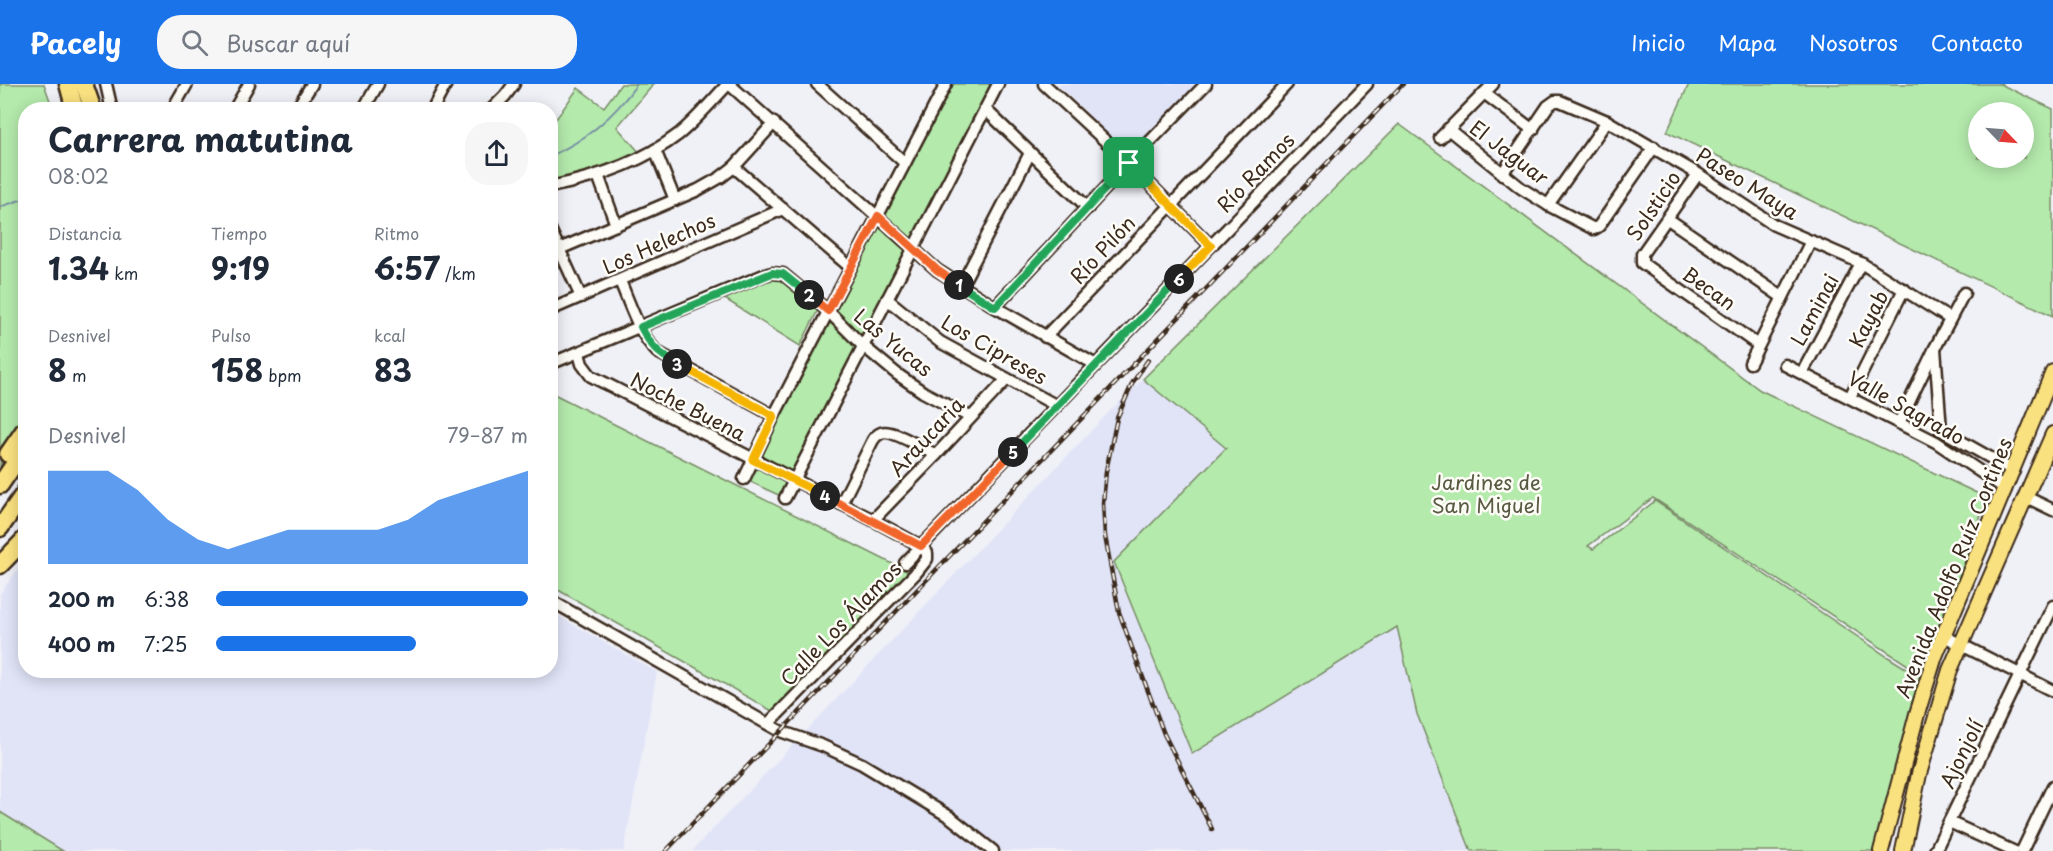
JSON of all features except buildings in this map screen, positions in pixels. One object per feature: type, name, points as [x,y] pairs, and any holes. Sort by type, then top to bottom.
[{"type":"highway","points":[[68,84],[73,102]]},
{"type":"highway","points":[[84,84],[90,102]]},
{"type":"highway","points":[[0,465],[18,439]]},
{"type":"highway","points":[[0,485],[18,459]]},
{"type":"highway","points":[[0,528],[18,502]]},
{"type":"highway","points":[[0,565],[18,546]]},
{"type":"main road","name":"Avenida Adolfo Ruíz Cortines","points":[[1881,851],[1917,714],[1944,636],[2053,372]]},
{"type":"main road","name":"Avenida Adolfo Ruíz Cortines","points":[[1903,851],[1919,774],[1940,699],[1961,644],[2053,434]]},
{"type":"street","points":[[104,84],[109,102]]},
{"type":"street","points":[[239,102],[249,84]]},
{"type":"street","points":[[301,102],[312,84]]},
{"type":"street","points":[[368,102],[378,84]]},
{"type":"street","points":[[436,102],[446,84]]},
{"type":"street","points":[[499,102],[514,84]]},
{"type":"street","points":[[558,185],[598,176],[654,150],[687,126],[729,84],[937,270],[1045,337],[1096,365]]},
{"type":"street","points":[[817,84],[905,163]]},
{"type":"street","points":[[785,498],[998,84]]},
{"type":"street","points":[[1044,84],[1129,163],[1211,246]]},
{"type":"street","points":[[995,307],[1206,84]]},
{"type":"street","name":"Río Pilón","points":[[1045,337],[1287,84]]},
{"type":"street","name":"Río Ramos","points":[[1096,365],[1367,84]]},
{"type":"street","points":[[1493,84],[1484,93],[1533,130],[1502,174]]},
{"type":"street","points":[[744,479],[943,85]]},
{"type":"street","points":[[176,102],[183,86]]},
{"type":"street","name":"El Jaguar","points":[[1484,93],[1444,134],[1521,188],[1594,229],[1599,226],[1654,147]]},
{"type":"street","name":"Paseo Maya","points":[[1533,130],[1548,106],[1560,100],[1607,121],[1698,174],[1774,225],[1861,263],[1950,319]]},
{"type":"street","points":[[986,110],[1088,208]]},
{"type":"street","points":[[1548,205],[1607,121]]},
{"type":"street","points":[[558,250],[698,190],[734,167],[774,123]]},
{"type":"street","points":[[654,150],[675,200]]},
{"type":"street","points":[[961,286],[1030,153]]},
{"type":"street","points":[[734,167],[850,267]]},
{"type":"street","name":"Solsticio","points":[[1641,259],[1642,254],[1698,174]]},
{"type":"street","points":[[598,176],[616,225]]},
{"type":"street","name":"Los Helechos","points":[[558,307],[783,209]]},
{"type":"street","points":[[1668,219],[1782,297]]},
{"type":"street","points":[[1750,363],[1810,241]]},
{"type":"street","points":[[558,257],[580,297]]},
{"type":"street","name":"Becan","points":[[1641,259],[1646,266],[1758,345]]},
{"type":"street","name":"Laminai","points":[[1802,373],[1861,263]]},
{"type":"street","name":"Las Yucas","points":[[558,361],[772,273],[783,274],[828,311],[862,345],[897,374],[923,392],[970,417]]},
{"type":"street","points":[[620,281],[641,327],[652,346],[662,356],[774,416]]},
{"type":"street","name":"Kayab","points":[[1850,397],[1904,290]]},
{"type":"street","points":[[1899,423],[1964,293]]},
{"type":"street","name":"Los Cipreses","points":[[887,299],[940,342],[1057,406]]},
{"type":"street","points":[[1935,348],[1941,430],[1936,442]]},
{"type":"street","name":"Noche Buena","points":[[579,352],[582,364],[591,376],[921,546]]},
{"type":"street","name":"Calle Los Álamos","points":[[905,563],[1096,365]]},
{"type":"street","name":"Valle Sagrado","points":[[1785,365],[1936,442],[2006,489]]},
{"type":"street","name":"Araucaria","points":[[873,520],[1006,379]]},
{"type":"street","points":[[1941,430],[2014,471]]},
{"type":"street","points":[[841,504],[874,438],[881,432],[897,435],[936,455]]},
{"type":"street","points":[[2026,497],[2053,510]]},
{"type":"street","name":"Calle Los Álamos","points":[[768,724],[923,565],[928,555],[921,546]]},
{"type":"street","points":[[558,605],[780,731],[843,754],[862,764],[950,817],[993,851]]},
{"type":"street","name":"Ajonjolí","points":[[1935,851],[2053,606]]},
{"type":"street","points":[[1944,636],[2053,691]]},
{"type":"street","points":[[2022,851],[2053,786]]},
{"type":"street","points":[[1949,822],[2013,851]]},
{"type":"shaded area","points":[[1057,84],[1199,84],[1130,155]]},
{"type":"shaded area","points":[[1143,379],[1226,448],[1114,562],[1192,753],[1397,627],[1417,714],[1471,851],[692,851],[1107,414]]},
{"type":"shaded area","points":[[18,569],[18,678],[558,678],[558,616],[657,672],[624,851],[63,851],[0,812],[0,594]]},
{"type":"green space","points":[[0,84],[44,84],[50,102],[18,102],[18,437],[0,466]]},
{"type":"green space","points":[[621,84],[654,84],[617,127],[640,153],[566,180],[558,181],[558,116],[578,88],[604,107]]},
{"type":"green space","points":[[945,84],[998,84],[785,498],[744,479]]},
{"type":"green space","points":[[1689,84],[2000,84],[2053,109],[2053,316],[1667,132]]},
{"type":"green space","name":"Jardines de San Miguel","points":[[1399,124],[1760,390],[1987,498],[1925,677],[1902,763],[1874,851],[1471,851],[1417,714],[1397,627],[1192,754],[1114,562],[1226,448],[1143,379]],"holes":[[[1653,498],[1923,675],[1917,675],[1888,657],[1655,501],[1593,549],[1588,546]]]},
{"type":"green space","points":[[778,276],[818,310],[800,346],[725,299]]},
{"type":"green space","points":[[558,396],[911,573],[774,712],[558,590]]},
{"type":"green space","points":[[0,812],[63,851],[0,851]]},
{"type":"waterway","points":[[558,152],[598,126],[637,84]]},
{"type":"waterway","points":[[0,207],[18,201]]},
{"type":"railway","points":[[666,851],[1403,84]]},
{"type":"railway","points":[[1148,360],[1133,382],[1117,418],[1106,471],[1103,503],[1105,536],[1119,612],[1132,648],[1164,734],[1212,829]]},
{"type":"route","points":[[1129,163],[1211,246],[921,546],[753,460],[774,416],[662,356],[652,346],[641,327],[772,273],[783,274],[828,311],[878,216],[937,270],[995,307],[1129,163]]}]
